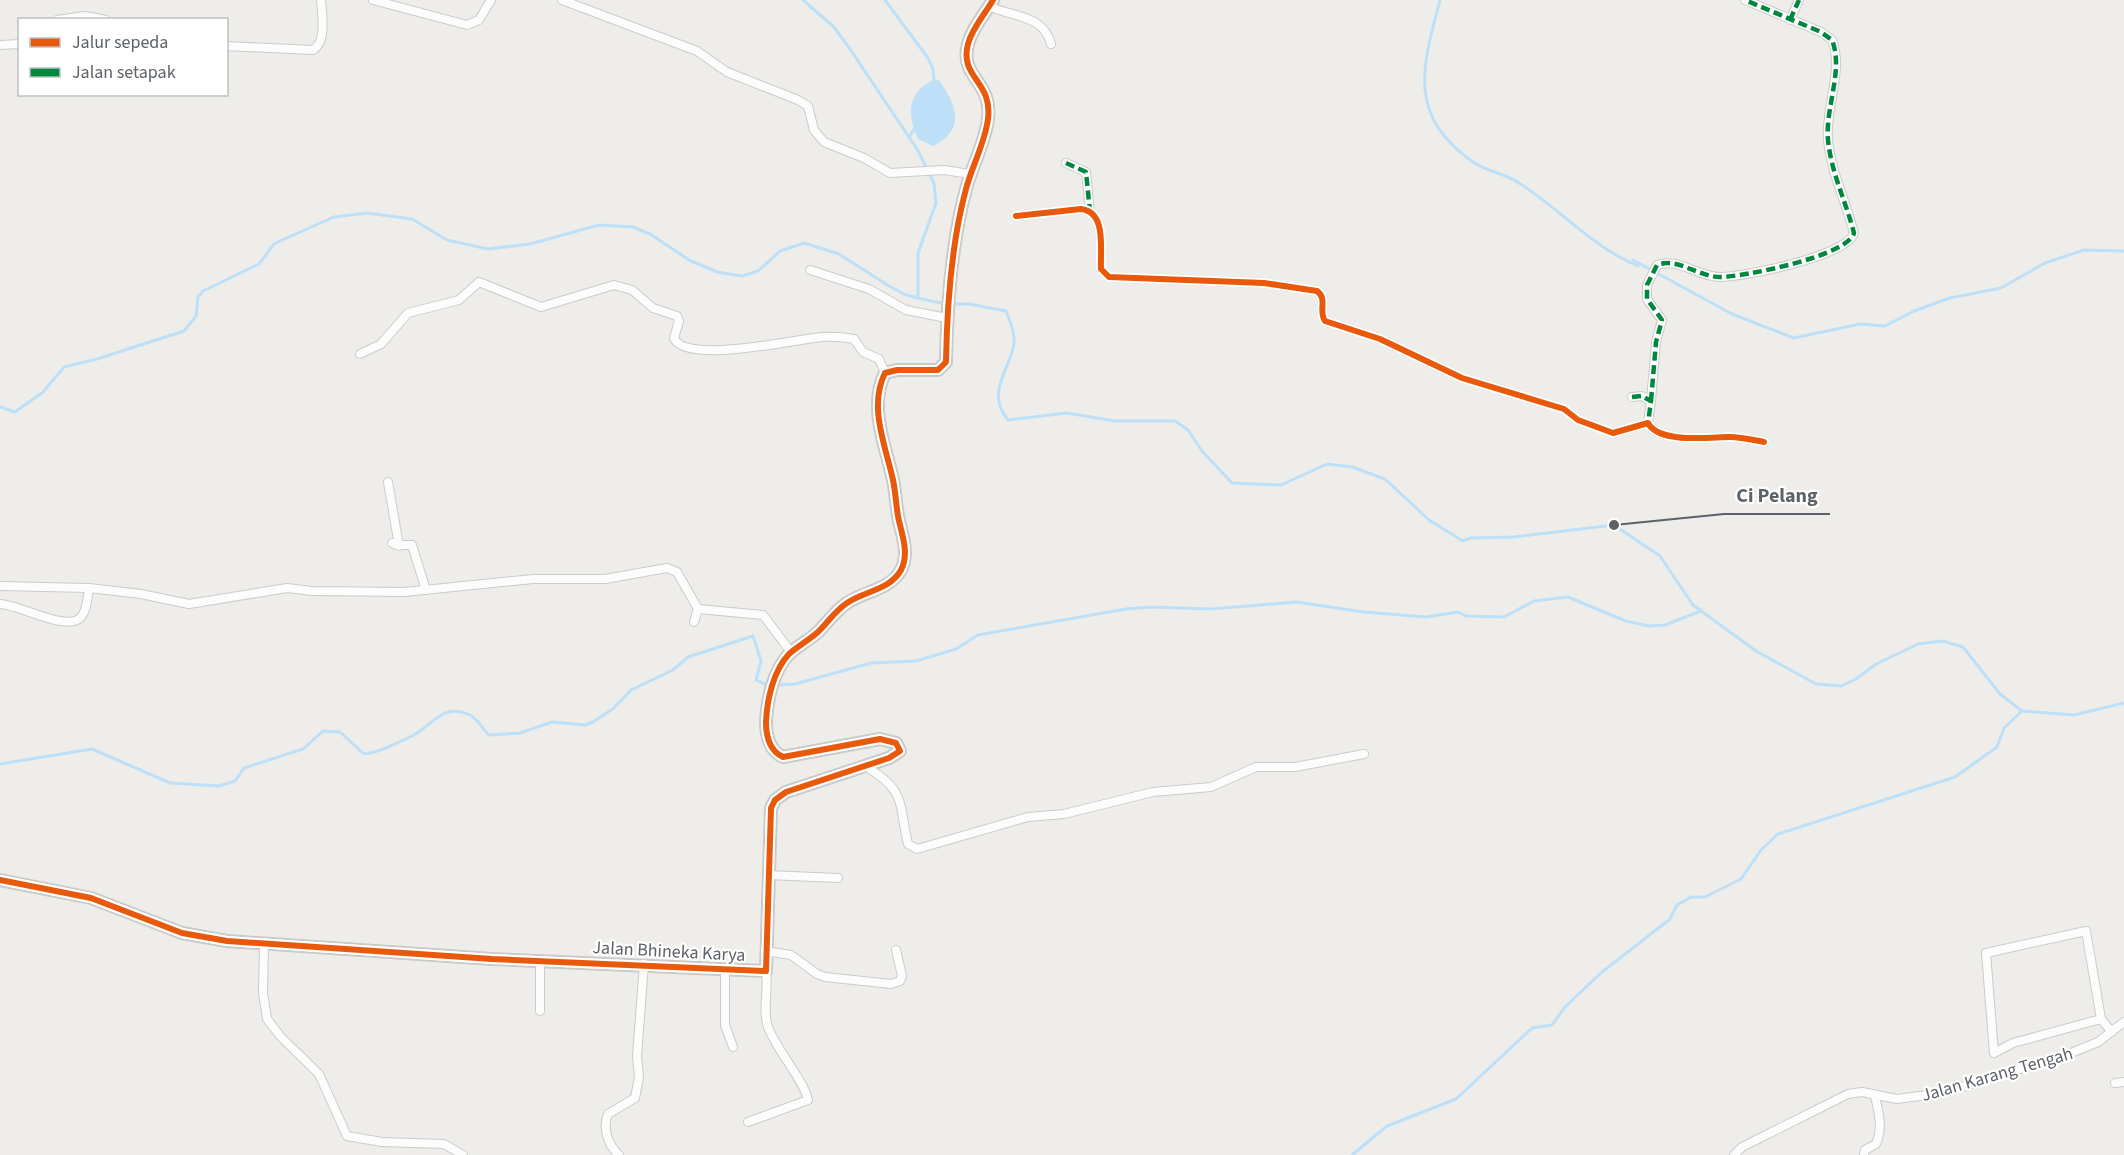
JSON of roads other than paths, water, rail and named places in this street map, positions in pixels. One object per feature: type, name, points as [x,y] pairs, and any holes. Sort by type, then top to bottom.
[{"type":"street","points":[[228,46],[313,50],[318,47],[322,37],[321,0]]},
{"type":"street","points":[[373,0],[466,25],[478,20],[491,0]]},
{"type":"street","points":[[562,0],[696,51],[727,72],[798,100],[808,106],[814,130],[824,142],[864,158],[890,173],[944,170],[970,174]]},
{"type":"street","points":[[1745,0],[1826,35],[1833,43],[1836,57],[1828,142],[1854,233],[1852,239],[1817,256],[1755,273],[1721,277],[1674,263],[1661,263],[1654,267],[1647,285],[1648,302],[1662,320],[1656,342],[1648,423],[1655,431],[1684,437],[1731,437],[1764,442]]},
{"type":"street","points":[[1790,20],[1799,0]]},
{"type":"street","points":[[360,354],[381,344],[408,313],[459,300],[479,282],[541,307],[614,285],[632,290],[653,308],[677,316],[679,321],[674,338],[680,344],[724,351],[820,337],[854,339],[863,352],[879,359],[885,373],[897,370],[928,372],[942,368],[946,362],[947,318],[959,224],[970,174],[987,128],[989,102],[986,92],[969,70],[967,49],[971,35],[991,3],[1038,23],[1046,30],[1051,44]]},
{"type":"street","points":[[71,18],[85,16],[96,18]]},
{"type":"street","points":[[0,45],[18,44]]},
{"type":"street","points":[[1066,163],[1086,172],[1090,212]]},
{"type":"street","points":[[1016,216],[1041,216],[1049,211],[1081,209],[1090,212],[1099,222],[1101,269],[1107,276],[1264,283],[1317,291],[1323,299],[1322,317],[1325,321],[1380,339],[1462,378],[1564,409],[1578,420],[1613,433],[1648,423]]},
{"type":"street","points":[[810,270],[869,289],[906,310],[947,318]]},
{"type":"street","name":"Jalan Bhineka Karya","points":[[0,880],[91,898],[192,936],[264,944],[540,961],[766,971],[771,808],[775,800],[786,792],[896,755],[900,748],[896,743],[880,739],[787,757],[779,756],[772,748],[766,729],[768,704],[777,675],[791,652],[812,638],[847,603],[884,586],[900,573],[903,567],[905,547],[879,412],[879,392],[885,373]]},
{"type":"street","points":[[1632,397],[1642,396],[1651,401]]},
{"type":"street","points":[[388,482],[396,544],[412,545],[426,590]]},
{"type":"street","points":[[0,586],[89,588],[141,594],[189,604],[287,588],[390,593],[533,579],[605,579],[667,568],[677,572],[698,609],[694,622]]},
{"type":"street","points":[[0,603],[12,604],[53,620],[71,622],[80,619],[84,613],[89,588]]},
{"type":"street","points":[[698,609],[763,615],[791,652]]},
{"type":"street","points":[[866,766],[892,783],[900,800],[908,844],[917,849],[1028,817],[1064,814],[1153,792],[1211,788],[1256,767],[1295,767],[1364,754]]},
{"type":"street","points":[[768,875],[838,878]]},
{"type":"street","points":[[2101,1019],[2013,1043],[1994,1053],[1986,953],[2086,931],[2101,1019],[2112,1032]]},
{"type":"street","points":[[264,944],[263,993],[267,1019],[281,1037],[319,1074],[346,1136],[382,1142],[444,1144],[463,1155]]},
{"type":"street","points":[[765,951],[791,955],[817,974],[825,977],[891,984],[900,981],[902,976],[896,950]]},
{"type":"street","points":[[540,961],[540,1011]]},
{"type":"street","points":[[619,1155],[608,1141],[606,1118],[608,1114],[635,1098],[639,1077],[637,1056],[644,964]]},
{"type":"street","points":[[725,968],[725,1025],[733,1047]]},
{"type":"street","points":[[748,1122],[808,1100],[804,1088],[784,1058],[768,1025],[766,971]]},
{"type":"street","name":"Jalan Karang Tengah","points":[[1734,1155],[1742,1147],[1848,1094],[1862,1092],[1875,1096],[1914,1099],[1942,1093],[2066,1055],[2098,1042],[2124,1022]]},
{"type":"street","points":[[1864,1155],[1865,1150],[1876,1144],[1878,1138],[1880,1118],[1875,1096]]},
{"type":"water","points":[[935,79],[939,80],[950,98],[955,116],[951,132],[933,146],[918,139],[911,113],[914,98],[925,85]]},
{"type":"waterway","points":[[803,0],[834,27],[850,49],[917,149],[934,183],[936,203],[918,253],[918,298],[945,304]]},
{"type":"waterway","points":[[885,0],[928,58],[933,69],[934,81]]},
{"type":"waterway","points":[[1440,0],[1428,48],[1425,89],[1429,108],[1437,127],[1452,144],[1478,165],[1508,177],[1534,193],[1591,238],[1621,258],[1638,266],[1633,260],[1732,314],[1794,338],[1860,324],[1885,326],[1914,311],[1950,298],[2001,288],[2045,263],[2084,250],[2124,251]]},
{"type":"waterway","points":[[909,137],[916,126]]},
{"type":"waterway","points":[[0,407],[15,412],[43,392],[64,367],[97,359],[184,331],[196,316],[198,297],[203,291],[259,264],[274,244],[334,217],[367,213],[412,219],[447,240],[488,249],[530,244],[599,225],[633,227],[650,234],[689,260],[717,272],[742,276],[758,271],[780,251],[804,243],[839,254],[889,286],[906,295],[918,298]]},
{"type":"waterway","points":[[951,304],[969,304],[1006,311],[1013,331],[1014,344],[1001,381],[999,400],[1001,410],[1008,420],[1067,413],[1115,421],[1175,421],[1188,430],[1202,451],[1232,483],[1281,485],[1327,464],[1352,467],[1385,479],[1429,520],[1463,541],[1471,538],[1513,537],[1614,525],[1660,556],[1693,605],[1756,651],[1816,684],[1841,686],[1856,679],[1876,664],[1918,644],[1943,641],[1963,647],[2000,694],[2022,711],[2074,715],[2124,703]]},
{"type":"waterway","points":[[776,685],[795,684],[871,663],[916,661],[956,649],[978,635],[1126,609],[1151,607],[1211,609],[1296,602],[1364,612],[1426,617],[1458,612],[1466,616],[1504,617],[1534,601],[1568,597],[1626,621],[1649,626],[1665,625],[1701,611]]},
{"type":"waterway","points":[[0,764],[92,749],[170,783],[219,786],[235,781],[244,768],[303,749],[323,731],[340,732],[364,754],[412,736],[439,716],[452,711],[470,715],[489,735],[520,733],[552,722],[585,725],[614,708],[631,690],[673,670],[688,657],[753,636],[761,661],[756,680],[769,686]]},
{"type":"waterway","points":[[1352,1155],[1387,1126],[1456,1099],[1532,1028],[1552,1025],[1565,1007],[1602,972],[1670,919],[1677,905],[1691,897],[1705,897],[1741,879],[1761,850],[1778,834],[1955,777],[1997,747],[2004,728],[2022,711]]},
{"type":"place","name":"Ci Pelang","points":[[1614,525]]}]
